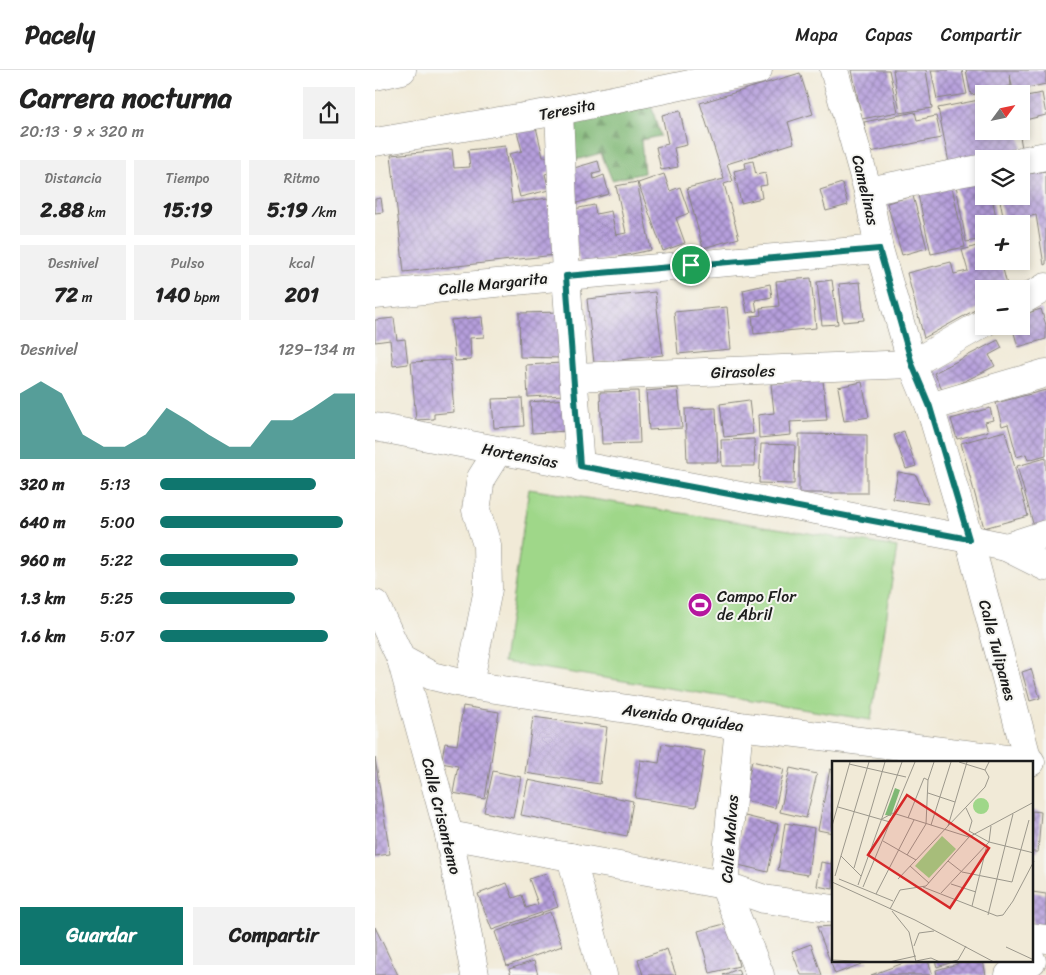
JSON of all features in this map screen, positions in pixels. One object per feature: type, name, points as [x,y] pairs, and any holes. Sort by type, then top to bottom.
[{"type":"street","points":[[375,76],[402,70]]},
{"type":"street","name":"Camelinas","points":[[835,70],[868,191],[879,249],[912,364],[930,407],[969,539]]},
{"type":"street","name":"Teresita","points":[[375,142],[559,111],[751,71]]},
{"type":"street","points":[[559,111],[566,276],[580,466]]},
{"type":"street","points":[[1030,159],[1046,156]]},
{"type":"street","points":[[868,191],[975,170]]},
{"type":"street","name":"Calle Margarita","points":[[375,295],[566,276],[879,249]]},
{"type":"street","points":[[1030,296],[1046,286]]},
{"type":"street","points":[[912,364],[975,328]]},
{"type":"street","name":"Girasoles","points":[[573,377],[912,364]]},
{"type":"street","points":[[930,407],[1046,373]]},
{"type":"street","name":"Hortensias","points":[[375,427],[1006,547]]},
{"type":"street","points":[[469,685],[488,589],[487,545],[476,510],[481,478],[498,451]]},
{"type":"street","points":[[1006,547],[1046,534]]},
{"type":"street","name":"Calle Tulipanes","points":[[969,539],[1034,764]]},
{"type":"street","points":[[1006,547],[1046,568]]},
{"type":"street","points":[[375,604],[401,659]]},
{"type":"street","name":"Avenida Orquídea","points":[[401,659],[432,676],[469,685],[739,726],[1011,761]]},
{"type":"street","name":"Calle Crisantemo","points":[[401,659],[449,835],[475,975]]},
{"type":"street","name":"Calle Malvas","points":[[739,726],[724,885],[760,975]]},
{"type":"street","points":[[449,835],[724,885],[764,899],[832,909]]},
{"type":"street","points":[[571,857],[603,975]]},
{"type":"street","points":[[1033,937],[1046,939]]},
{"type":"street","points":[[1033,960],[1046,952]]},
{"type":"street","points":[[1009,975],[1030,962]]},
{"type":"green space","points":[[651,104],[660,136],[641,140],[644,173],[612,180],[601,153],[572,161],[571,117]]},
{"type":"green space","name":"Campo Flor de Abril","points":[[529,489],[897,547],[871,720],[503,662]]},
{"type":"building","points":[[852,70],[889,70],[898,112],[862,119]]},
{"type":"building","points":[[893,70],[926,70],[932,108],[900,113]]},
{"type":"building","points":[[931,70],[962,70],[967,94],[937,99]]},
{"type":"building","points":[[966,70],[1046,70],[1046,84],[1030,87],[1030,85],[1012,85],[1010,75],[1011,85],[975,85],[975,94],[971,95]]},
{"type":"building","points":[[800,73],[813,114],[788,122],[794,143],[727,164],[733,181],[724,184],[739,238],[703,248],[687,188],[724,179],[700,103]]},
{"type":"building","points":[[1042,93],[1046,115],[1030,119],[1030,95]]},
{"type":"building","points":[[975,101],[975,140],[1021,140],[1022,148],[1012,150],[975,150],[975,158],[949,163],[938,108]]},
{"type":"building","points":[[680,111],[687,145],[674,148],[678,167],[661,170],[656,147],[668,144],[662,115]]},
{"type":"building","points":[[915,112],[917,120],[936,116],[941,138],[870,152],[864,122]]},
{"type":"building","points":[[536,127],[543,157],[552,156],[556,171],[545,174],[549,190],[520,197],[509,154],[522,151],[517,131]]},
{"type":"building","points":[[505,146],[512,203],[548,198],[555,255],[404,272],[391,155],[452,149],[454,168],[470,167],[468,150]]},
{"type":"building","points":[[598,161],[601,172],[593,174],[594,179],[604,175],[609,194],[573,204],[564,171]]},
{"type":"building","points":[[753,161],[756,175],[765,173],[767,185],[760,186],[762,198],[741,203],[734,171],[746,168],[745,163]]},
{"type":"building","points":[[1046,171],[1046,264],[1044,265],[1036,215],[1003,215],[1001,205],[1030,205],[1030,174]]},
{"type":"building","points":[[664,174],[670,191],[680,187],[689,213],[676,218],[685,243],[663,251],[638,183]]},
{"type":"building","points":[[637,182],[651,250],[580,265],[569,210],[594,205],[596,214],[611,211],[616,235],[626,233],[616,186]]},
{"type":"building","points":[[975,182],[975,205],[994,205],[995,215],[975,215],[975,240],[966,242],[956,185]]},
{"type":"building","points":[[842,183],[848,205],[826,211],[820,190]]},
{"type":"building","points":[[952,187],[965,247],[931,254],[918,195]]},
{"type":"building","points":[[913,196],[927,248],[902,255],[887,203]]},
{"type":"building","points":[[381,198],[383,212],[375,213],[375,199]]},
{"type":"building","points":[[975,246],[975,270],[1003,270],[1006,280],[975,280],[975,310],[924,338],[907,273],[951,262],[954,274],[968,271],[962,250]]},
{"type":"building","points":[[811,278],[816,328],[754,334],[752,316],[761,315],[760,308],[779,306],[776,281]]},
{"type":"building","points":[[832,280],[838,324],[822,325],[817,282]]},
{"type":"building","points":[[860,282],[864,320],[843,322],[839,284]]},
{"type":"building","points":[[770,284],[772,297],[755,300],[757,311],[747,313],[743,290]]},
{"type":"building","points":[[655,292],[663,355],[594,363],[587,299]]},
{"type":"building","points":[[727,307],[731,349],[678,354],[674,312]]},
{"type":"building","points":[[1041,309],[1046,325],[1046,339],[1018,347],[1015,335],[1030,335],[1030,312]]},
{"type":"building","points":[[562,312],[562,358],[520,357],[519,313]]},
{"type":"building","points":[[482,317],[484,337],[470,338],[471,360],[455,361],[451,320]]},
{"type":"building","points":[[394,318],[397,340],[405,339],[408,364],[393,366],[390,340],[375,342],[375,320]]},
{"type":"building","points":[[998,340],[1002,348],[989,355],[995,366],[943,392],[934,373]]},
{"type":"building","points":[[450,360],[454,412],[434,414],[434,419],[416,420],[411,362]]},
{"type":"building","points":[[562,363],[564,395],[528,397],[526,365]]},
{"type":"building","points":[[823,380],[827,420],[790,422],[791,435],[759,438],[758,415],[774,413],[771,384]]},
{"type":"building","points":[[862,382],[869,417],[844,421],[838,387]]},
{"type":"building","points":[[678,388],[682,428],[649,430],[646,391]]},
{"type":"building","points":[[1046,390],[1046,455],[1028,460],[1026,454],[1017,457],[1008,424],[1002,426],[996,403]]},
{"type":"building","points":[[638,391],[640,443],[602,444],[600,392]]},
{"type":"building","points":[[522,398],[524,426],[494,428],[492,399]]},
{"type":"building","points":[[566,399],[568,431],[532,433],[530,402]]},
{"type":"building","points":[[749,400],[753,434],[724,437],[720,404]]},
{"type":"building","points":[[716,408],[718,462],[687,462],[685,409]]},
{"type":"building","points":[[990,408],[993,420],[985,422],[988,431],[957,439],[951,419]]},
{"type":"building","points":[[904,431],[916,466],[906,469],[894,435]]},
{"type":"building","points":[[1005,431],[1028,516],[984,528],[961,443]]},
{"type":"building","points":[[799,434],[867,435],[867,493],[799,493]]},
{"type":"building","points":[[754,439],[755,466],[722,466],[721,440]]},
{"type":"building","points":[[761,444],[795,445],[794,484],[759,483]]},
{"type":"building","points":[[1046,458],[1046,523],[1034,527],[1017,466]]},
{"type":"building","points":[[898,472],[916,475],[928,504],[893,499]]},
{"type":"building","points":[[1031,669],[1040,698],[1030,701],[1022,672]]},
{"type":"building","points":[[463,706],[499,712],[485,799],[453,793],[458,766],[441,763],[445,743],[457,745]]},
{"type":"building","points":[[533,717],[607,727],[600,784],[525,773]]},
{"type":"building","points":[[662,744],[705,751],[696,807],[635,798],[640,760],[659,763]]},
{"type":"building","points":[[375,758],[390,854],[375,856]]},
{"type":"building","points":[[752,761],[784,769],[775,808],[743,800]]},
{"type":"building","points":[[790,768],[817,774],[806,818],[780,812]]},
{"type":"building","points":[[830,769],[832,770],[832,833],[818,830]]},
{"type":"building","points":[[493,771],[521,777],[513,818],[484,812]]},
{"type":"building","points":[[528,780],[633,801],[627,836],[521,815]]},
{"type":"building","points":[[1033,811],[1041,812],[1038,852],[1033,852]]},
{"type":"building","points":[[745,816],[778,824],[768,872],[734,864]]},
{"type":"building","points":[[785,823],[814,828],[808,875],[778,870]]},
{"type":"building","points":[[832,860],[832,889],[817,886],[821,862],[831,864]]},
{"type":"building","points":[[546,873],[558,907],[492,930],[478,894],[507,883],[513,898],[522,895],[526,908],[538,904],[529,879]]},
{"type":"building","points":[[1033,892],[1046,894],[1046,931],[1033,929]]},
{"type":"building","points":[[550,912],[562,946],[507,966],[495,932]]},
{"type":"building","points":[[728,923],[739,966],[710,973],[698,931]]},
{"type":"building","points":[[832,926],[832,962],[866,962],[835,974],[817,927]]},
{"type":"building","points":[[375,927],[398,975],[375,975]]},
{"type":"building","points":[[811,944],[822,975],[801,975],[792,951]]},
{"type":"building","points":[[667,949],[676,975],[643,975],[638,959]]},
{"type":"building","points":[[534,961],[538,975],[511,975],[509,969]]},
{"type":"building","points":[[906,962],[928,962],[933,975],[871,975]]},
{"type":"building","points":[[935,962],[953,962],[937,967]]},
{"type":"building","points":[[958,962],[983,962],[986,975],[937,975],[936,970],[957,964]]},
{"type":"building","points":[[738,969],[740,975],[723,975]]},
{"type":"place","name":"Campo Flor de Abril","points":[[700,605]]},
{"type":"route","points":[[879,249],[912,364],[930,407],[969,539],[580,466],[566,276],[691,265],[879,249]]}]
